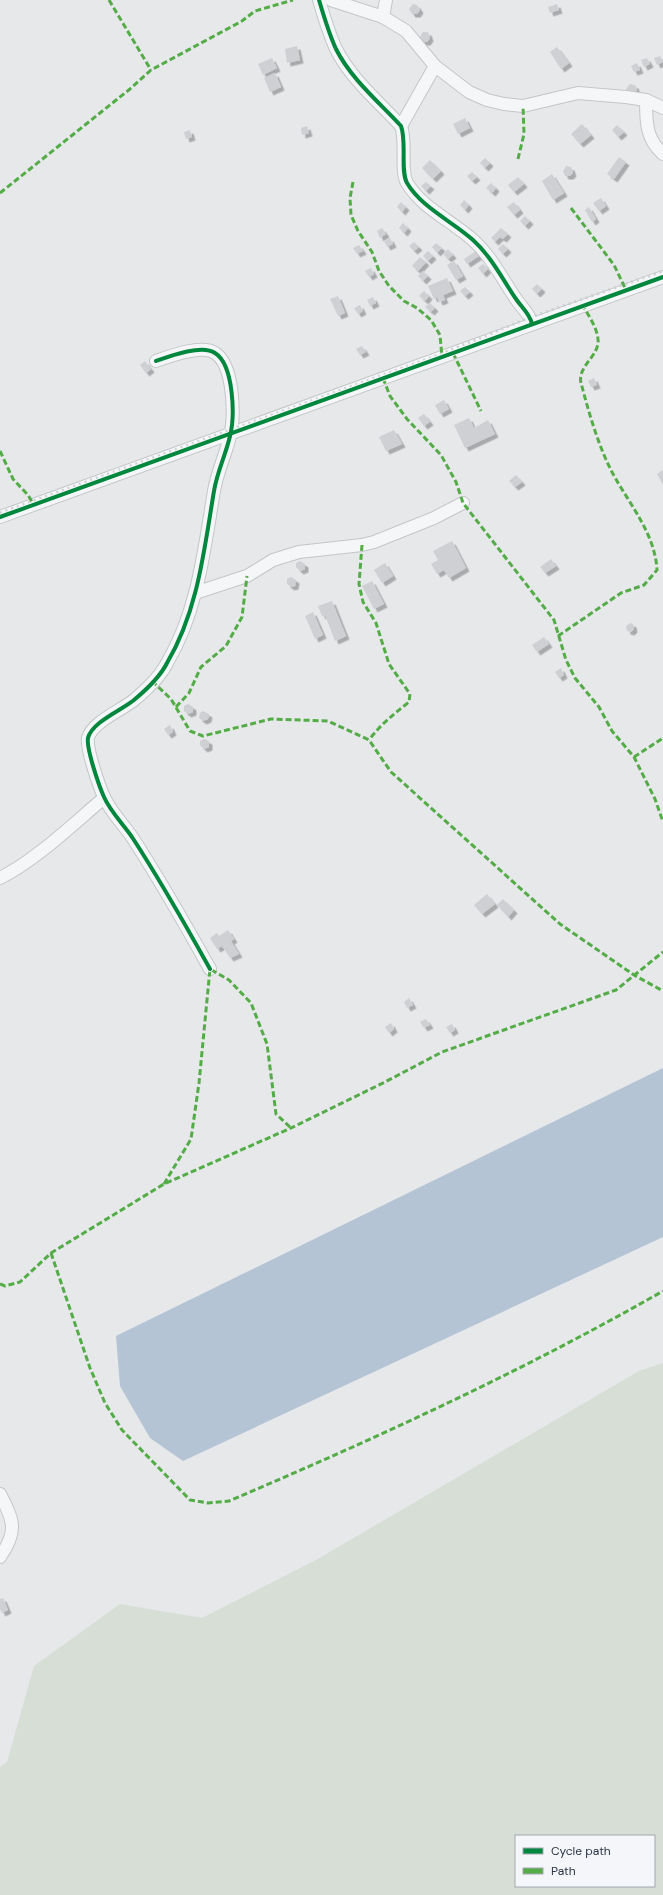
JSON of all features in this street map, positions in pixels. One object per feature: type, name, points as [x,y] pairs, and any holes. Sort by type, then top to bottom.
[{"type":"street","points":[[319,0],[330,36],[354,77],[401,126],[405,136],[406,181],[412,190],[435,212],[474,240],[484,252],[519,304],[531,317],[532,324]]},
{"type":"street","points":[[331,0],[383,17],[406,30],[435,66],[468,92],[487,100],[523,106],[578,93],[646,100],[662,106]]},
{"type":"street","points":[[383,17],[386,0]]},
{"type":"street","points":[[401,126],[435,66]]},
{"type":"street","points":[[646,100],[646,122],[650,138],[663,154]]},
{"type":"street","points":[[0,517],[176,452],[231,434],[663,277]]},
{"type":"street","points":[[156,361],[202,349],[214,352],[224,362],[229,378],[231,396],[231,434],[214,488],[206,540],[186,628],[163,670],[133,701],[94,727],[88,738],[89,754],[104,798],[132,838],[180,915],[210,969]]},
{"type":"street","points":[[195,592],[247,576],[273,560],[299,552],[362,545],[374,542],[434,518],[463,503]]},
{"type":"street","points":[[0,878],[10,873],[49,843],[104,798]]},
{"type":"street","points":[[0,1494],[13,1524],[8,1546],[0,1557]]},
{"type":"shaded area","points":[[663,1363],[663,1895],[0,1895],[0,1767],[7,1762],[34,1666],[120,1604],[202,1618],[316,1560],[639,1371]]},
{"type":"water","points":[[663,1068],[663,1237],[183,1461],[150,1438],[120,1386],[116,1336]]},
{"type":"building","points":[[413,4],[417,5],[420,10],[417,14],[412,14],[409,9]]},
{"type":"building","points":[[557,4],[559,10],[550,13],[548,7]]},
{"type":"building","points":[[423,32],[428,32],[430,38],[427,42],[422,42],[420,37]]},
{"type":"building","points":[[297,46],[300,60],[287,63],[285,49]]},
{"type":"building","points":[[557,47],[569,63],[561,69],[550,52]]},
{"type":"building","points":[[660,56],[663,62],[657,65],[654,58]]},
{"type":"building","points":[[272,58],[277,68],[263,75],[258,64]]},
{"type":"building","points":[[647,58],[650,64],[644,67],[641,60]]},
{"type":"building","points":[[637,63],[640,70],[634,72],[631,66]]},
{"type":"building","points":[[275,73],[281,87],[270,92],[264,78]]},
{"type":"building","points":[[630,84],[635,85],[637,90],[634,94],[629,94],[626,89]]},
{"type":"building","points":[[465,118],[470,128],[458,134],[453,124]]},
{"type":"building","points":[[582,124],[591,135],[580,144],[571,134]]},
{"type":"building","points":[[617,125],[624,132],[618,137],[612,130]]},
{"type":"building","points":[[307,126],[309,133],[302,135],[301,128]]},
{"type":"building","points":[[190,130],[192,137],[186,139],[184,132]]},
{"type":"building","points":[[619,157],[626,162],[614,179],[607,174]]},
{"type":"building","points":[[485,158],[490,163],[485,168],[480,163]]},
{"type":"building","points":[[430,160],[441,171],[433,179],[422,168]]},
{"type":"building","points":[[566,166],[571,167],[573,173],[570,176],[565,176],[563,171]]},
{"type":"building","points":[[472,172],[477,177],[472,181],[467,176]]},
{"type":"building","points":[[552,174],[564,193],[553,200],[542,181]]},
{"type":"building","points":[[518,177],[524,184],[514,192],[508,185]]},
{"type":"building","points":[[426,182],[431,186],[426,191],[421,186]]},
{"type":"building","points":[[491,183],[496,188],[492,193],[486,188]]},
{"type":"building","points":[[601,198],[606,206],[599,211],[593,203]]},
{"type":"building","points":[[464,200],[469,205],[465,210],[460,205]]},
{"type":"building","points":[[401,202],[406,207],[402,212],[397,207]]},
{"type":"building","points":[[514,202],[520,210],[514,215],[507,207]]},
{"type":"building","points":[[589,207],[596,219],[592,222],[585,210]]},
{"type":"building","points":[[525,216],[530,221],[525,226],[520,221]]},
{"type":"building","points":[[403,223],[408,228],[404,233],[399,228]]},
{"type":"building","points":[[382,228],[386,234],[380,238],[377,231]]},
{"type":"building","points":[[501,228],[508,234],[503,239],[500,237],[495,242],[491,238]]},
{"type":"building","points":[[390,238],[393,244],[387,247],[384,241]]},
{"type":"building","points":[[414,242],[419,247],[414,251],[409,246]]},
{"type":"building","points":[[436,243],[442,248],[437,253],[432,247]]},
{"type":"building","points":[[503,244],[508,249],[503,254],[498,249]]},
{"type":"building","points":[[359,245],[363,251],[357,254],[353,248]]},
{"type":"building","points":[[448,249],[453,255],[448,259],[443,254]]},
{"type":"building","points":[[428,251],[433,256],[428,261],[423,256]]},
{"type":"building","points":[[476,251],[479,256],[467,264],[464,259]]},
{"type":"building","points":[[420,257],[426,262],[418,271],[412,266]]},
{"type":"building","points":[[454,261],[463,276],[456,280],[447,265]]},
{"type":"building","points":[[483,264],[488,269],[483,274],[478,268]]},
{"type":"building","points":[[371,268],[374,274],[369,277],[365,271]]},
{"type":"building","points":[[423,271],[428,276],[423,281],[418,276]]},
{"type":"building","points":[[447,278],[453,291],[443,295],[445,300],[439,302],[437,297],[434,299],[428,286]]},
{"type":"building","points":[[537,284],[542,289],[537,294],[532,289]]},
{"type":"building","points":[[465,287],[470,292],[465,296],[460,291]]},
{"type":"building","points":[[424,291],[429,296],[425,301],[419,296]]},
{"type":"building","points":[[338,296],[345,313],[338,316],[330,299]]},
{"type":"building","points":[[373,297],[376,303],[370,306],[367,300]]},
{"type":"building","points":[[430,303],[435,308],[431,312],[425,307]]},
{"type":"building","points":[[360,305],[363,311],[358,314],[354,308]]},
{"type":"building","points":[[362,346],[366,352],[360,355],[356,349]]},
{"type":"building","points":[[145,361],[151,369],[146,373],[140,365]]},
{"type":"building","points":[[594,378],[597,385],[591,387],[588,381]]},
{"type":"building","points":[[444,400],[449,409],[440,414],[435,405]]},
{"type":"building","points":[[424,414],[430,422],[424,426],[418,418]]},
{"type":"building","points":[[469,418],[474,428],[488,420],[495,434],[465,448],[454,425]]},
{"type":"building","points":[[394,430],[402,444],[386,451],[379,437]]},
{"type":"building","points":[[663,470],[663,485],[657,474]]},
{"type":"building","points":[[516,475],[522,482],[515,487],[509,481]]},
{"type":"building","points":[[452,541],[466,568],[449,578],[444,570],[437,574],[431,564],[438,560],[433,551]]},
{"type":"building","points":[[551,559],[556,566],[545,573],[540,567]]},
{"type":"building","points":[[300,561],[305,564],[305,569],[300,571],[296,567],[296,563]]},
{"type":"building","points":[[385,563],[393,576],[382,583],[374,570]]},
{"type":"building","points":[[291,577],[296,580],[295,586],[291,587],[287,584],[287,579]]},
{"type":"building","points":[[372,581],[384,604],[374,609],[362,586]]},
{"type":"building","points":[[332,601],[346,636],[335,641],[325,615],[322,616],[318,606]]},
{"type":"building","points":[[313,612],[323,635],[315,639],[305,616]]},
{"type":"building","points":[[630,623],[633,624],[634,629],[631,632],[627,631],[626,626]]},
{"type":"building","points":[[544,637],[549,644],[537,652],[532,645]]},
{"type":"building","points":[[561,668],[564,675],[559,678],[555,672]]},
{"type":"building","points":[[188,704],[193,707],[193,712],[188,714],[184,711],[184,706]]},
{"type":"building","points":[[203,711],[209,714],[208,719],[203,721],[199,718],[200,713]]},
{"type":"building","points":[[170,725],[173,732],[168,735],[164,729]]},
{"type":"building","points":[[204,739],[209,741],[209,747],[204,749],[200,745],[200,741]]},
{"type":"building","points":[[487,894],[495,904],[482,914],[474,905]]},
{"type":"building","points":[[503,899],[514,910],[508,917],[497,905]]},
{"type":"building","points":[[228,930],[234,939],[231,941],[239,954],[230,958],[222,946],[217,949],[210,938],[217,933],[219,936]]},
{"type":"building","points":[[409,998],[413,1005],[407,1008],[404,1002]]},
{"type":"building","points":[[426,1019],[430,1025],[424,1028],[420,1022]]},
{"type":"building","points":[[391,1023],[394,1029],[389,1033],[385,1027]]},
{"type":"building","points":[[452,1024],[455,1030],[450,1033],[446,1027]]},
{"type":"building","points":[[3,1598],[8,1610],[2,1613],[0,1609],[0,1599]]},
{"type":"railway","points":[[0,513],[441,354],[531,317],[663,271]]},
{"type":"marked path","points":[[109,0],[151,70]]},
{"type":"marked path","points":[[0,193],[130,89],[151,70],[242,21],[255,11],[293,0]]},
{"type":"marked path","points":[[518,159],[524,134],[523,106]]},
{"type":"marked path","points":[[353,182],[350,198],[351,215],[358,231],[372,252],[379,271],[389,286],[404,301],[417,308],[431,320],[440,335],[442,357]]},
{"type":"marked path","points":[[571,208],[614,265],[626,290]]},
{"type":"marked path","points":[[558,636],[621,593],[644,585],[657,570],[652,544],[640,519],[607,462],[587,406],[581,383],[581,377],[582,371],[596,351],[598,339],[594,326],[583,306]]},
{"type":"marked path","points":[[453,353],[481,411]]},
{"type":"marked path","points":[[383,378],[390,396],[407,419],[441,455],[456,482],[463,503],[554,620],[566,660],[575,678],[599,707],[612,731],[634,757],[655,799],[663,822]]},
{"type":"marked path","points":[[0,451],[13,479],[28,495],[34,505]]},
{"type":"marked path","points":[[362,545],[359,584],[363,602],[376,623],[389,664],[410,694],[409,702],[393,715],[369,740]]},
{"type":"marked path","points":[[176,707],[189,693],[201,667],[226,646],[242,617],[247,576]]},
{"type":"marked path","points":[[152,681],[171,699],[190,731],[203,736],[271,719],[328,721],[369,740],[391,772],[560,924],[634,975],[663,991]]},
{"type":"marked path","points":[[634,757],[663,738]]},
{"type":"marked path","points":[[0,1284],[5,1286],[20,1282],[51,1253],[164,1184],[291,1128],[442,1052],[616,990],[663,952]]},
{"type":"marked path","points":[[164,1184],[191,1139],[199,1083],[210,969],[229,980],[251,1003],[267,1044],[276,1114],[291,1128]]},
{"type":"marked path","points":[[51,1253],[90,1368],[105,1403],[122,1430],[190,1500],[208,1503],[229,1501],[394,1428],[557,1349],[663,1291]]},
{"type":"cycle path","points":[[319,0],[331,37],[342,60],[357,80],[401,126],[403,133],[404,171],[407,183],[421,200],[465,233],[479,246],[528,314],[532,324]]},
{"type":"cycle path","points":[[0,517],[663,277]]},
{"type":"cycle path","points":[[156,361],[194,350],[215,353],[221,359],[226,368],[232,392],[232,427],[215,484],[203,558],[193,601],[178,643],[161,673],[134,700],[95,727],[88,738],[88,743],[93,767],[107,802],[132,837],[152,869],[210,969]]}]
